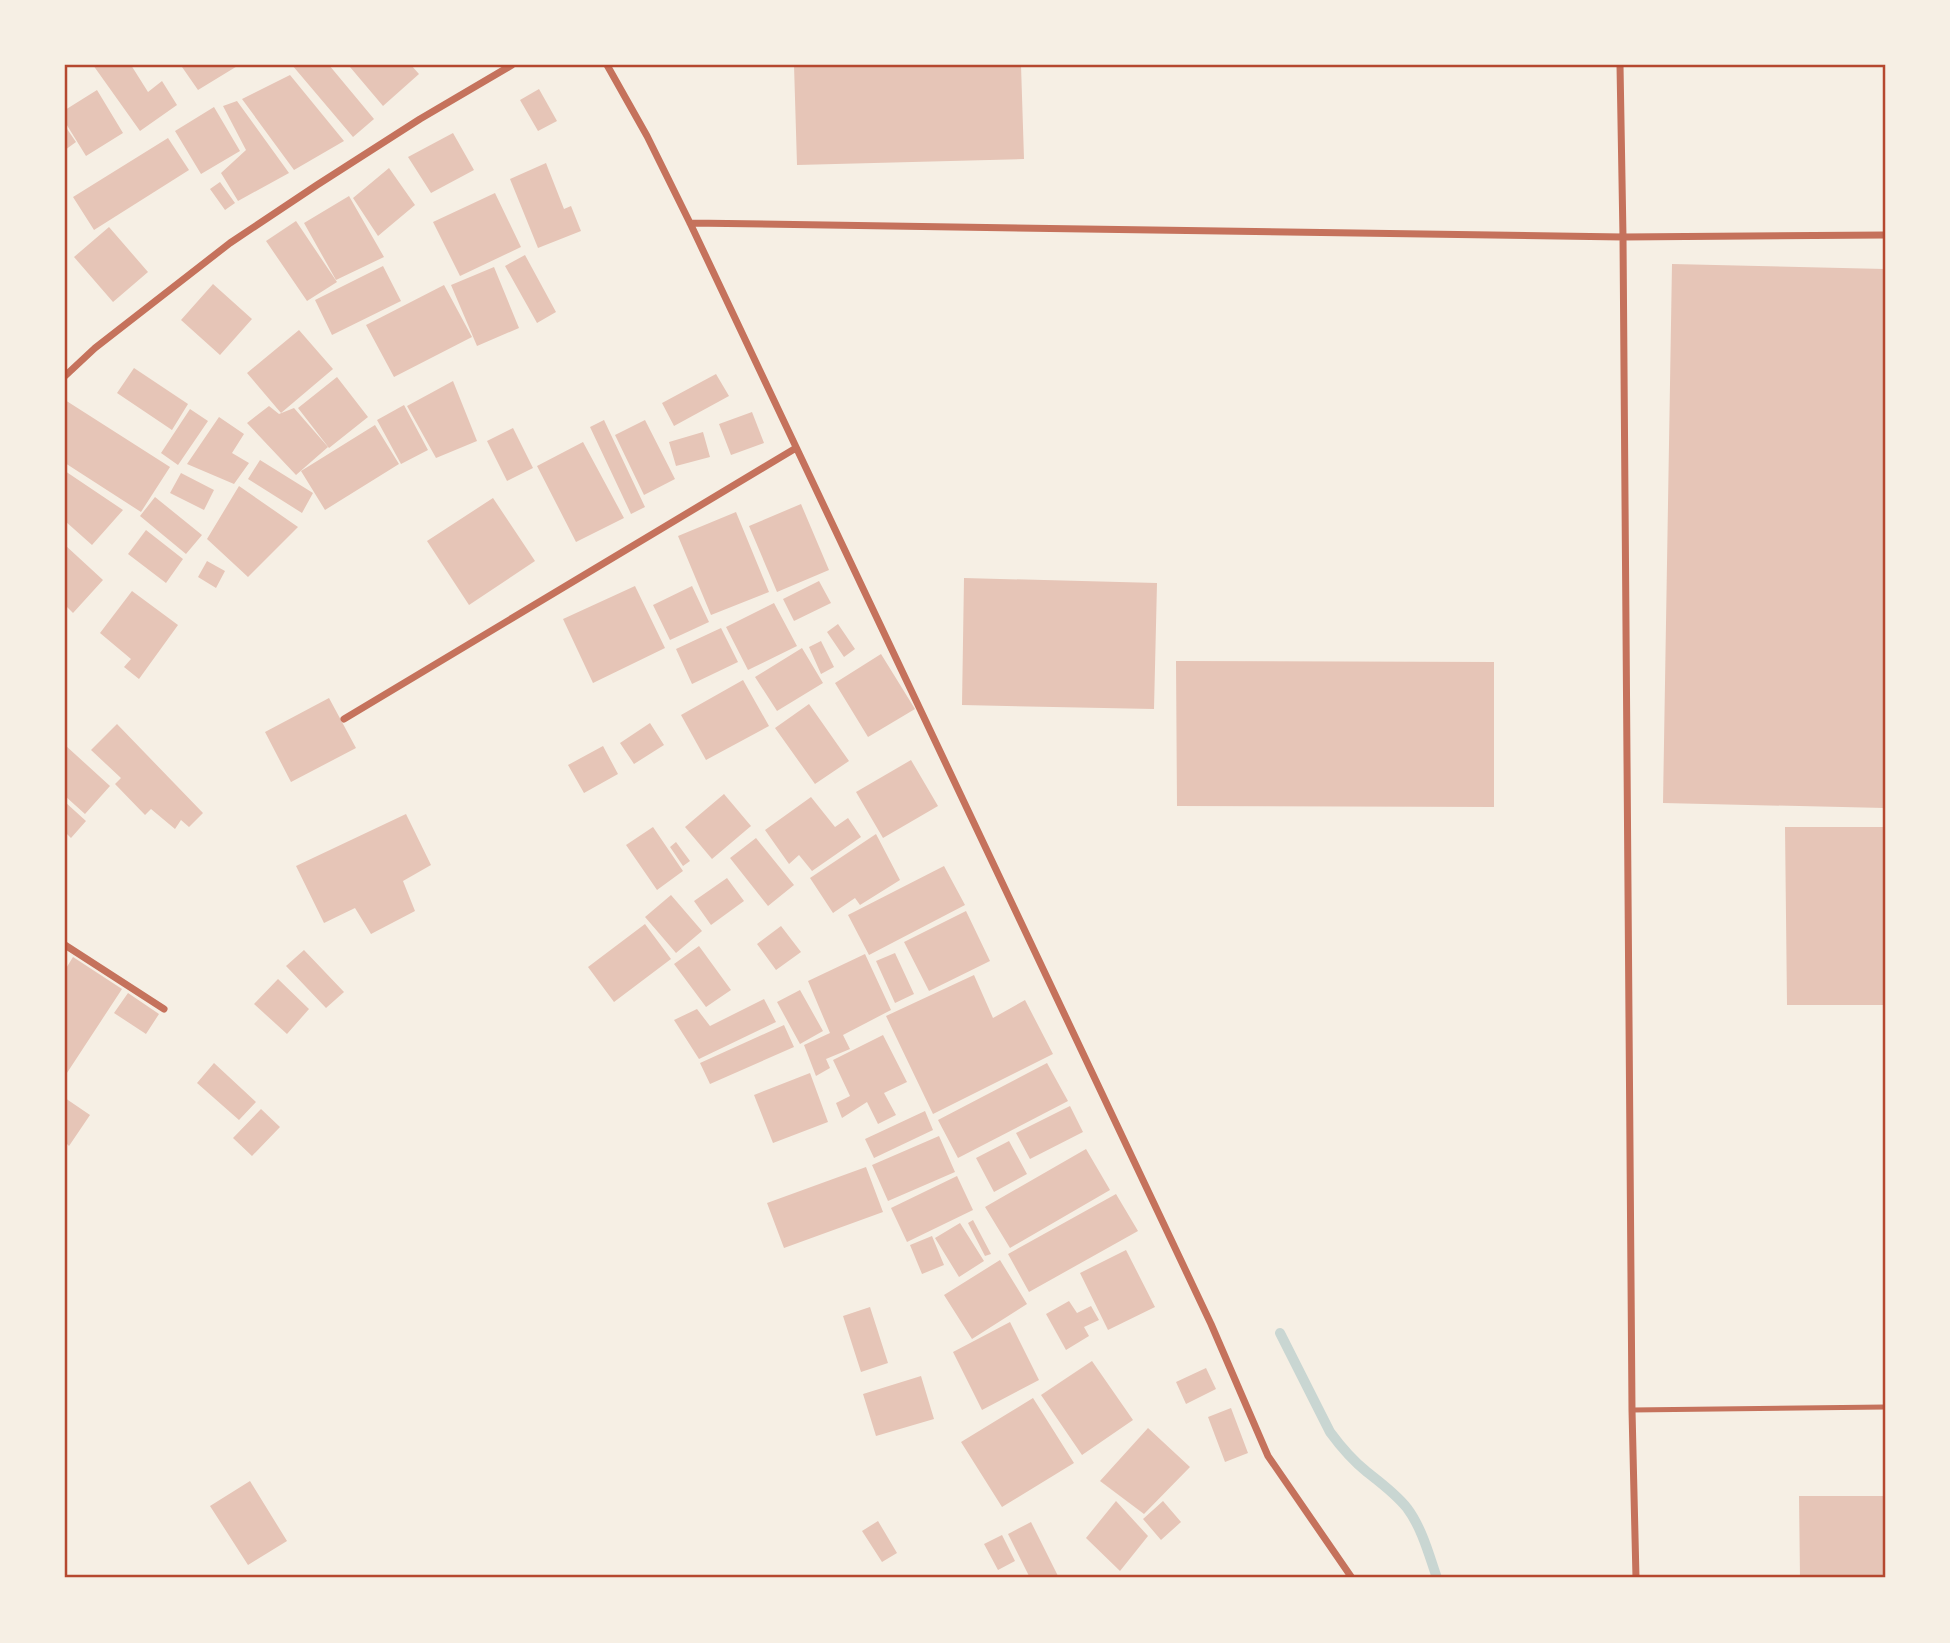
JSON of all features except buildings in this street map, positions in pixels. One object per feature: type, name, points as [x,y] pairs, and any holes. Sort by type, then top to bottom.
[{"type":"street","points":[[65,376],[95,348],[230,243],[408,126],[512,65]]},
{"type":"street","points":[[607,65],[648,136],[690,223],[1211,1324],[1268,1456],[1352,1578]]},
{"type":"street","points":[[1620,65],[1632,1410],[1636,1578]]},
{"type":"street","points":[[690,223],[1623,237],[1885,234]]},
{"type":"street","points":[[344,719],[796,448]]},
{"type":"street","points":[[65,946],[163,1009]]},
{"type":"lane","points":[[1632,1410],[1885,1407]]},
{"type":"waterway","points":[[1280,1333],[1330,1432],[1352,1458],[1403,1503],[1412,1516],[1425,1542],[1437,1578]]}]
